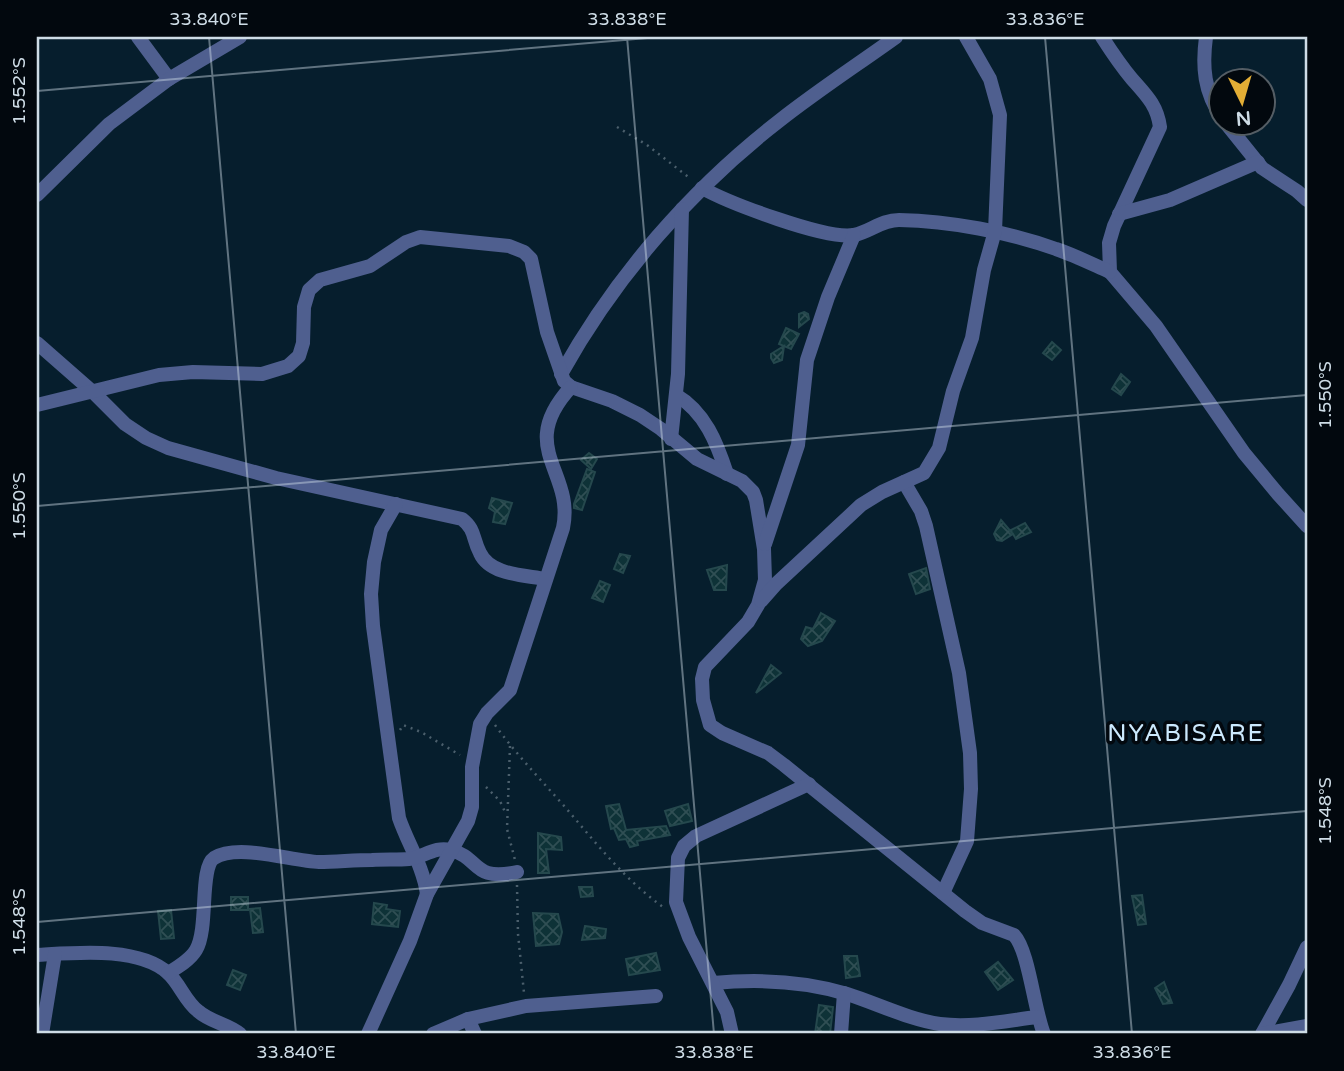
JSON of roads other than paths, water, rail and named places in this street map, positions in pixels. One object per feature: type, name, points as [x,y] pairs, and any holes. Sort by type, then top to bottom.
[{"type":"street","points":[[138,37],[169,79]]},
{"type":"street","points":[[37,195],[109,124],[169,79],[240,37]]},
{"type":"street","points":[[561,374],[604,302],[702,188],[777,122],[896,37]]},
{"type":"street","points":[[966,37],[990,79],[1000,115],[995,231],[984,270],[972,338],[953,391],[939,448],[924,473],[861,505],[776,584],[743,629],[706,664],[702,679],[706,715],[710,725],[768,753],[982,923],[1010,933],[1018,939],[1037,1017],[1044,1034]]},
{"type":"street","points":[[1102,37],[1152,101],[1160,127],[1119,214],[1109,243],[1110,272]]},
{"type":"street","points":[[1206,37],[1204,79],[1208,93]]},
{"type":"street","points":[[1237,136],[1270,175],[1307,200]]},
{"type":"street","points":[[1119,214],[1170,200],[1258,162]]},
{"type":"street","points":[[702,188],[755,212],[824,232],[854,235],[874,225],[896,220],[995,231],[1056,248],[1110,272],[1156,326],[1244,453],[1307,526]]},
{"type":"street","points":[[671,439],[678,374],[682,209]]},
{"type":"street","points":[[764,549],[798,445],[807,360],[828,297],[854,235]]},
{"type":"street","points":[[37,405],[159,375],[193,372],[261,374],[288,366],[299,356],[303,343],[304,307],[309,290],[320,280],[370,267],[406,242],[420,237],[509,246],[524,252],[531,260],[547,332],[561,374],[571,387],[612,401],[639,415],[697,459],[742,481],[753,492],[764,549],[765,580],[758,605]]},
{"type":"street","points":[[37,343],[125,424],[168,448],[276,478],[462,519],[471,526],[480,553],[488,564],[503,571],[545,579]]},
{"type":"street","points":[[368,1034],[410,941],[427,894],[468,821],[472,807],[472,768],[478,732],[487,713],[510,690],[566,515],[563,495],[552,469],[546,441],[548,421],[560,399],[571,387]]},
{"type":"street","points":[[676,395],[691,405],[705,424],[720,452],[727,474]]},
{"type":"street","points":[[904,482],[921,511],[927,530],[959,673],[970,753],[968,841],[943,893]]},
{"type":"street","points":[[396,504],[381,530],[374,562],[371,594],[373,626],[399,818],[422,869],[427,894]]},
{"type":"street","points":[[732,1034],[727,1012],[695,949],[676,902],[678,859],[684,846],[718,825],[809,784]]},
{"type":"street","points":[[168,973],[187,960],[196,949],[204,920],[206,868],[217,856],[250,853],[317,862],[417,857],[437,850],[451,850],[489,875],[517,872]]},
{"type":"street","points":[[1262,1034],[1307,947]]},
{"type":"street","points":[[42,1034],[55,954]]},
{"type":"street","points":[[37,955],[124,955],[144,961],[168,973],[195,1009],[205,1017],[240,1034]]},
{"type":"street","points":[[713,983],[738,981],[806,985],[844,993],[938,1023],[984,1023],[1037,1017]]},
{"type":"street","points":[[841,1034],[844,993]]},
{"type":"street","points":[[433,1034],[468,1019],[526,1006],[656,996]]},
{"type":"street","points":[[468,1019],[475,1034]]},
{"type":"street","points":[[1262,1034],[1307,1026]]},
{"type":"district","name":"NYABISARE","points":[[1186,733]]}]
